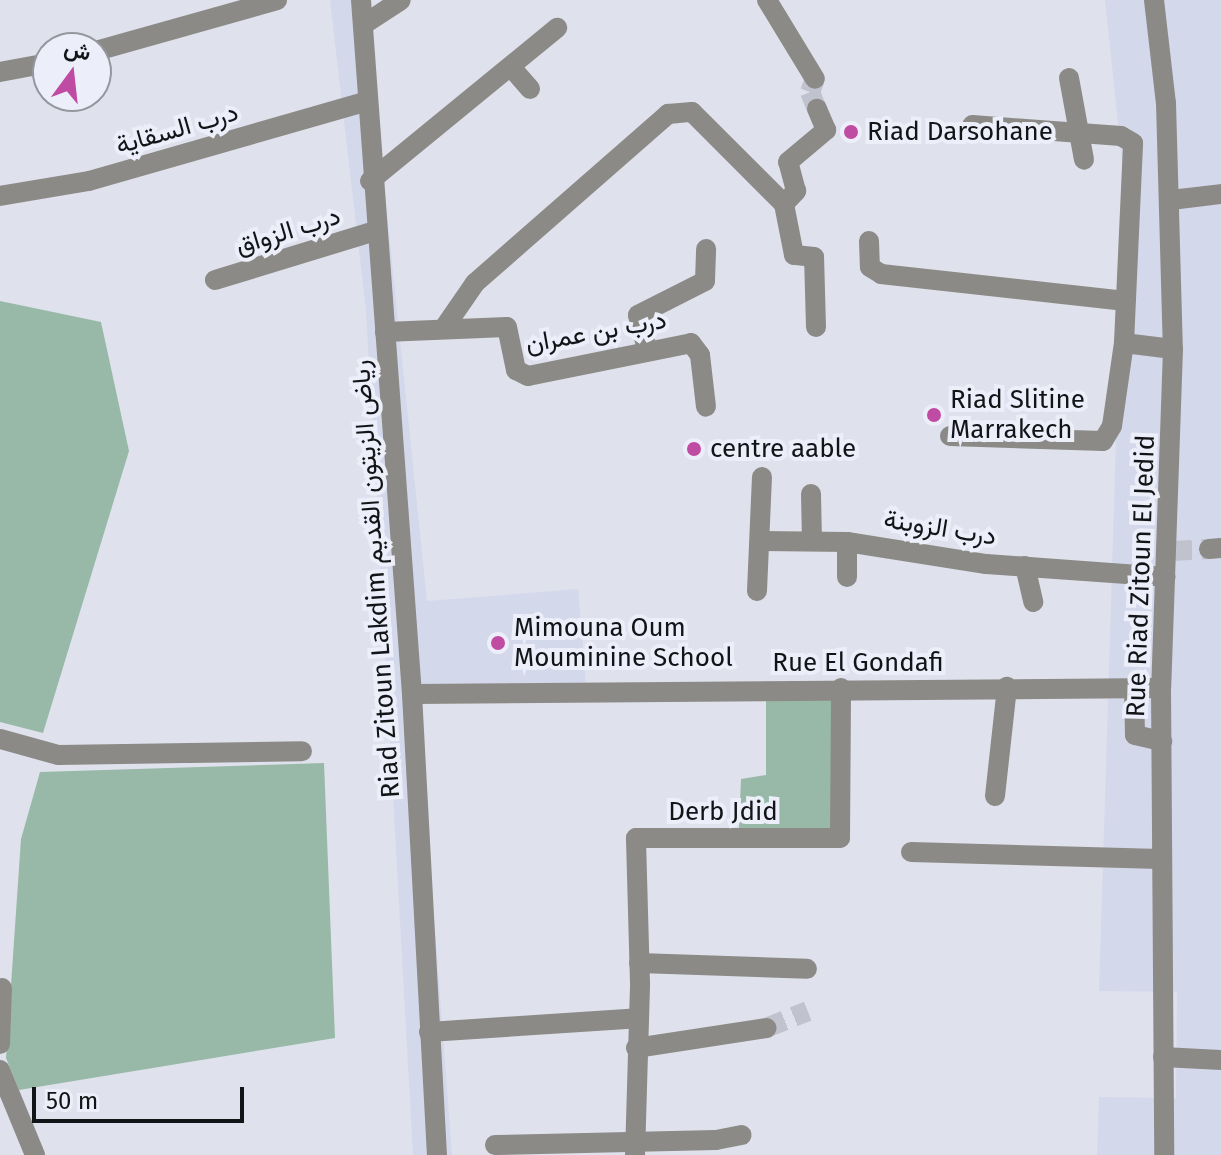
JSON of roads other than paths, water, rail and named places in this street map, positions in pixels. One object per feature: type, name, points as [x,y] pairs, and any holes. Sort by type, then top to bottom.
[{"type":"street","points":[[112,46],[277,0]]},
{"type":"street","name":"Riad Zitoun Lakdim رياض الزيتون القديم","points":[[361,0],[370,181],[385,332],[412,694],[437,1155]]},
{"type":"street","points":[[363,25],[401,0]]},
{"type":"street","points":[[767,0],[815,79]]},
{"type":"street","name":"Rue Riad Zitoun El Jedid","points":[[1154,0],[1171,200],[1173,349],[1170,552],[1161,688],[1164,1155]]},
{"type":"street","points":[[370,181],[557,28]]},
{"type":"street","points":[[0,72],[32,66]]},
{"type":"street","points":[[511,67],[530,89]]},
{"type":"street","points":[[1069,78],[1084,160]]},
{"type":"street","name":"درب السقاية","points":[[0,196],[89,181],[365,102]]},
{"type":"street","points":[[784,204],[796,194],[788,162],[826,130],[817,109]]},
{"type":"street","points":[[444,328],[475,283],[668,114],[692,112],[784,204],[794,255],[814,257],[816,327]]},
{"type":"street","points":[[950,436],[1096,444],[1107,437],[1112,426],[1124,343],[1133,143],[1121,136],[972,125]]},
{"type":"street","points":[[1171,200],[1221,194]]},
{"type":"street","name":"درب الزواق","points":[[215,280],[375,231]]},
{"type":"street","points":[[869,241],[870,267],[881,274],[1126,301]]},
{"type":"street","points":[[647,349],[638,315],[706,280],[706,249]]},
{"type":"street","name":"درب بن عمران","points":[[385,332],[507,327],[516,370],[528,376],[687,342],[697,347],[706,407]]},
{"type":"street","points":[[1124,343],[1173,349]]},
{"type":"street","points":[[757,591],[762,477]]},
{"type":"street","points":[[811,494],[812,541]]},
{"type":"street","name":"درب الزوبنة","points":[[760,541],[847,542],[1025,566],[1166,577]]},
{"type":"street","name":"درب الزوبنة","points":[[847,542],[847,577]]},
{"type":"street","name":"درب الزوبنة","points":[[1025,566],[1033,602]]},
{"type":"street","points":[[995,796],[1007,687]]},
{"type":"street","points":[[1134,687],[1135,735],[1162,741]]},
{"type":"street","name":"Rue El Gondafi","points":[[412,694],[841,688],[1161,688]]},
{"type":"street","name":"Derb Jdid","points":[[635,1149],[639,963],[636,838],[840,838],[841,688]]},
{"type":"street","points":[[0,739],[58,755],[302,751]]},
{"type":"street","points":[[911,852],[1160,859]]},
{"type":"street","points":[[639,963],[807,969]]},
{"type":"street","points":[[0,1044],[2,988]]},
{"type":"street","points":[[429,1032],[638,1018]]},
{"type":"street","points":[[636,1048],[766,1028]]},
{"type":"street","points":[[1163,1057],[1221,1060]]},
{"type":"street","points":[[0,1070],[29,1153]]},
{"type":"street","points":[[495,1145],[635,1149],[742,1135]]},
{"type":"tunnel","points":[[815,79],[810,92],[817,109]]},
{"type":"tunnel","points":[[1172,551],[1209,549]]},
{"type":"tunnel","points":[[766,1028],[808,1011]]},
{"type":"place","name":"Riad Darsohane","points":[[851,132]]},
{"type":"place","name":"Riad Slitine Marrakech","points":[[934,415]]},
{"type":"place","name":"centre aable","points":[[694,449]]},
{"type":"place","name":"Mimouna Oum Mouminine School","points":[[498,643]]}]
